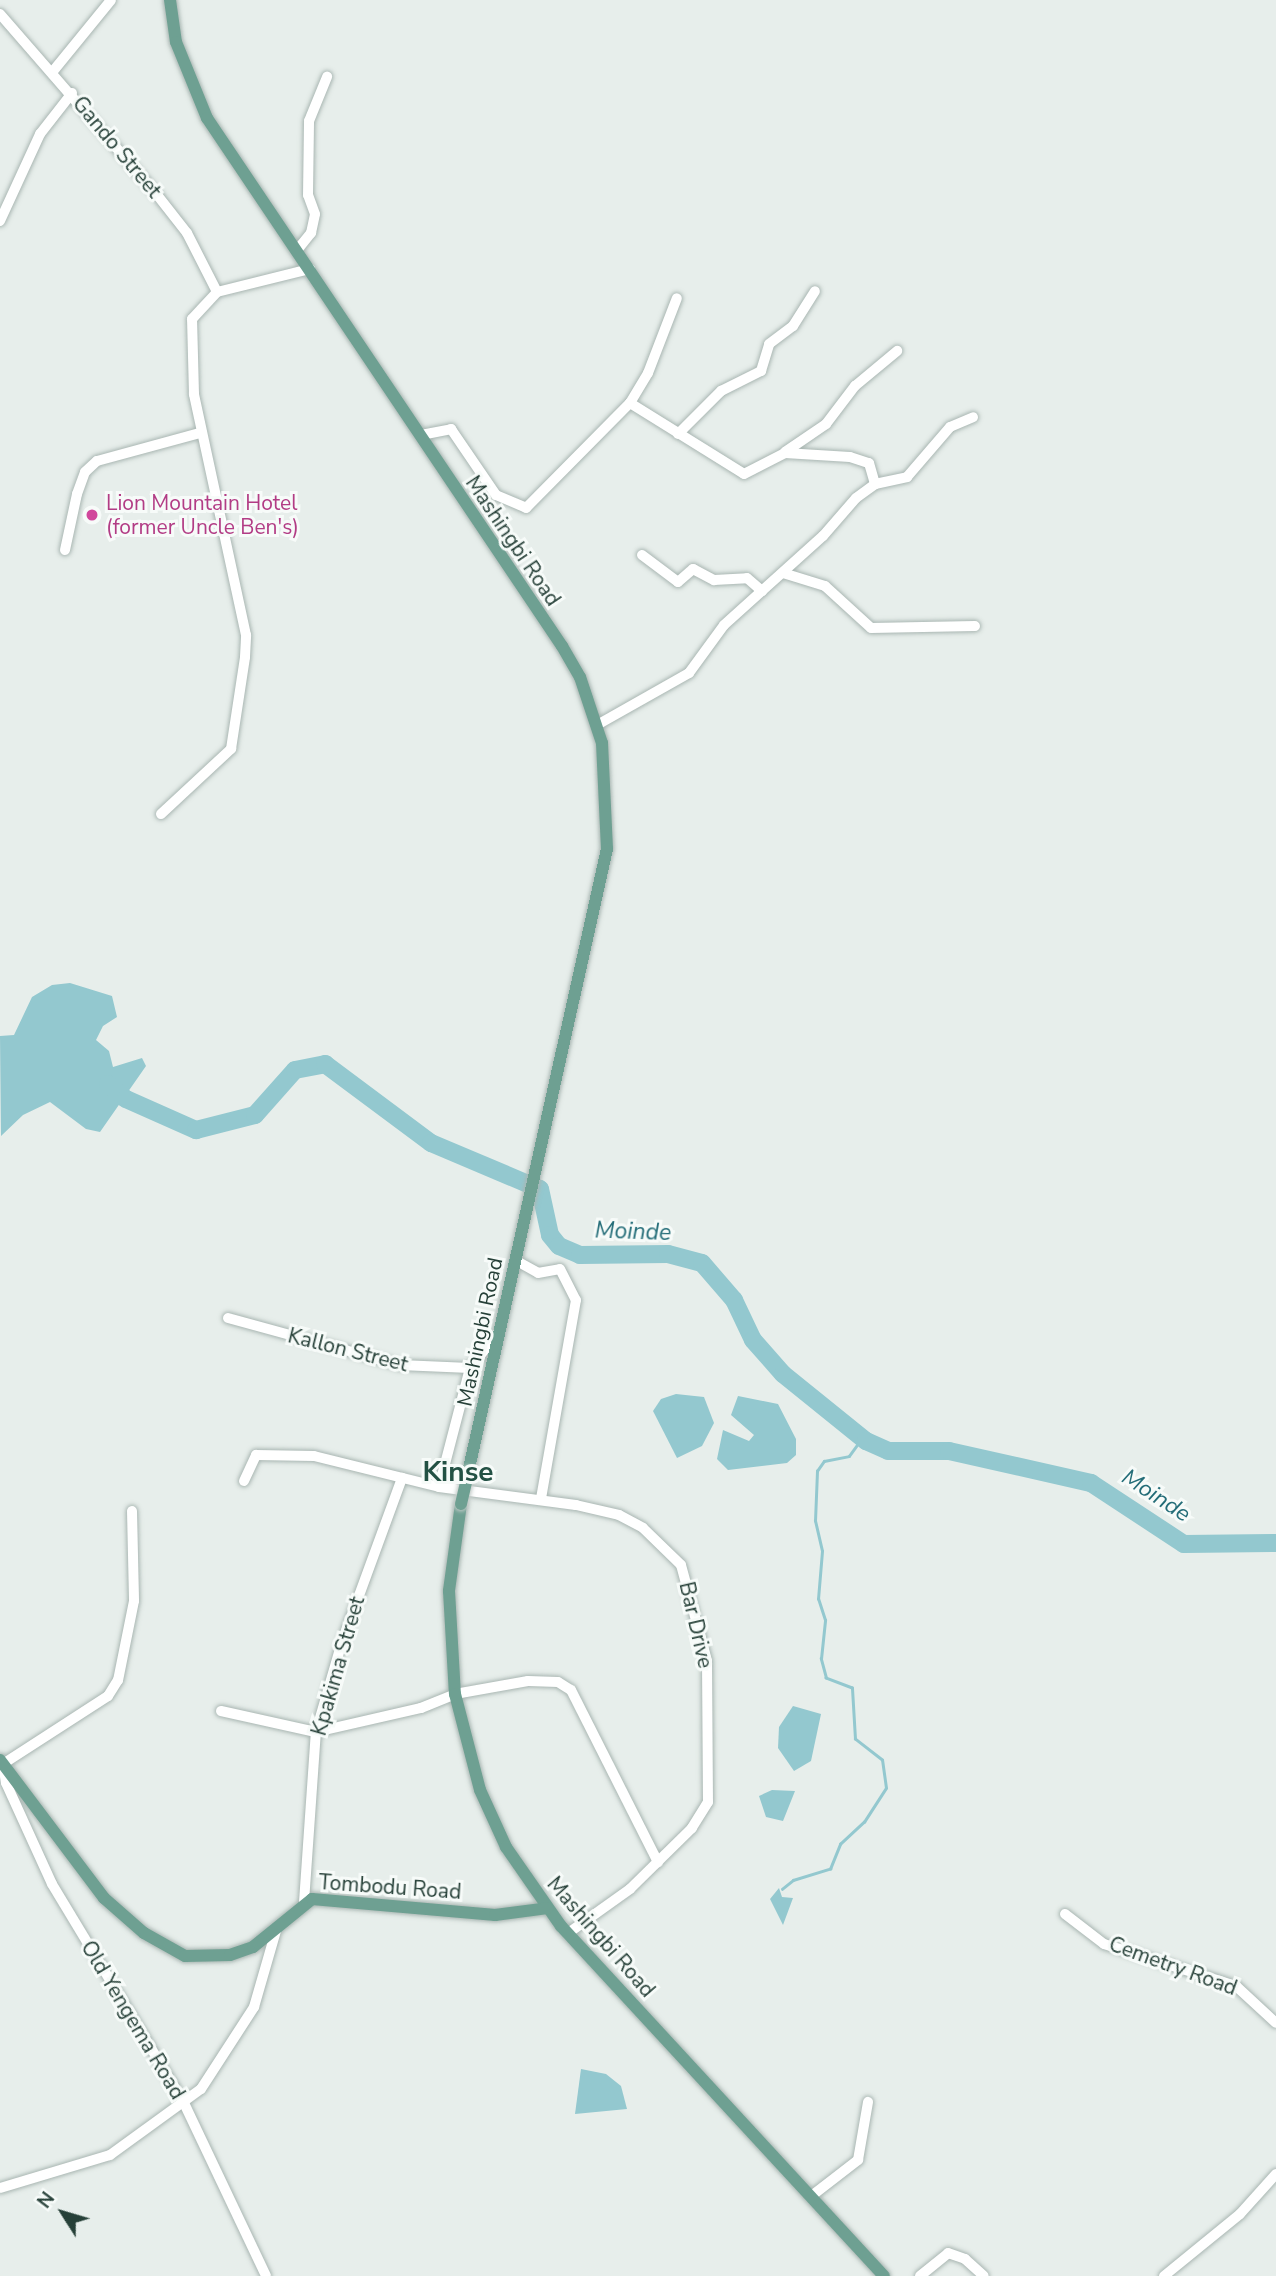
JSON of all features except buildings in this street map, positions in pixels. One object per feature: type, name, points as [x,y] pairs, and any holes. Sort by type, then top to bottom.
[{"type":"main road","name":"Mashingbi Road","points":[[170,0],[176,43],[206,118],[298,249],[562,646],[597,725],[609,814],[607,849],[461,1504],[449,1591],[455,1694],[480,1790],[506,1847],[567,1934],[814,2194],[884,2276]]},
{"type":"main road","name":"Tombodu Road","points":[[1,1762],[104,1898],[164,1947],[202,1959],[230,1955],[276,1931],[304,1902],[324,1898],[522,1916],[548,1908]]},
{"type":"street","points":[[54,70],[111,0]]},
{"type":"street","name":"Gando Street","points":[[0,15],[54,70],[187,233],[217,292]]},
{"type":"street","points":[[298,249],[311,233],[316,214],[309,195],[309,121],[327,77]]},
{"type":"street","points":[[0,221],[40,134],[72,93]]},
{"type":"street","points":[[161,814],[222,762],[231,749],[242,695],[246,635],[200,433],[192,319],[217,292],[310,269]]},
{"type":"street","points":[[678,434],[721,391],[761,371],[769,344],[793,326],[815,291]]},
{"type":"street","points":[[421,435],[451,429],[496,495],[526,508],[630,402],[648,373],[677,298]]},
{"type":"street","points":[[630,402],[744,474],[785,453],[826,424],[855,386],[897,351]]},
{"type":"street","points":[[597,725],[688,673],[724,625],[783,573],[875,484],[907,477],[950,427],[973,417]]},
{"type":"street","points":[[65,550],[77,494],[97,461],[200,433]]},
{"type":"street","points":[[785,453],[849,457],[869,463],[875,484]]},
{"type":"street","points":[[642,555],[678,582],[693,569],[715,580],[747,578],[762,591]]},
{"type":"street","points":[[783,573],[825,586],[871,628],[975,626]]},
{"type":"street","points":[[515,1260],[538,1273],[560,1269],[576,1300],[541,1499]]},
{"type":"street","name":"Kallon Street","points":[[228,1318],[401,1365],[470,1368]]},
{"type":"street","points":[[439,1487],[470,1368],[498,1333]]},
{"type":"street","name":"Bar Drive","points":[[244,1481],[256,1455],[314,1456],[439,1487],[541,1499],[618,1515],[666,1546],[681,1565],[707,1661],[710,1779],[702,1817],[658,1862],[567,1934]]},
{"type":"street","name":"Kpakima Street","points":[[304,1902],[316,1732],[350,1617],[402,1478]]},
{"type":"street","points":[[1,1762],[108,1696],[118,1680],[134,1601],[132,1511]]},
{"type":"street","points":[[221,1711],[316,1732],[421,1708],[455,1694],[528,1681],[565,1685],[658,1862]]},
{"type":"street","name":"Old Yengema Road","points":[[1,1762],[14,1803],[52,1884],[184,2103],[266,2276]]},
{"type":"street","name":"Cemetry Road","points":[[1065,1914],[1104,1944],[1236,1986],[1276,2023]]},
{"type":"street","points":[[0,2188],[110,2155],[184,2103],[216,2073],[242,2032],[268,1967],[276,1931]]},
{"type":"street","points":[[814,2194],[858,2160],[868,2102]]},
{"type":"street","points":[[1164,2276],[1240,2214],[1276,2174]]},
{"type":"street","points":[[920,2276],[948,2252],[965,2259],[984,2276]]},
{"type":"water","points":[[70,983],[112,996],[117,1017],[103,1026],[96,1040],[109,1051],[113,1067],[142,1058],[146,1066],[100,1132],[86,1129],[50,1102],[23,1115],[1,1136],[0,1036],[14,1035],[32,997],[52,985]]},
{"type":"water","points":[[676,1394],[704,1397],[714,1423],[702,1446],[677,1458],[653,1411],[661,1399]]},
{"type":"water","points":[[738,1396],[778,1404],[796,1439],[796,1455],[787,1463],[728,1470],[717,1459],[723,1430],[749,1441],[754,1435],[731,1415]]},
{"type":"water","points":[[793,1706],[821,1714],[811,1761],[794,1771],[778,1748],[779,1727]]},
{"type":"water","points":[[772,1790],[795,1791],[783,1821],[766,1817],[759,1796]]},
{"type":"water","points":[[779,1888],[782,1897],[793,1898],[783,1925],[770,1899]]},
{"type":"water","points":[[581,2069],[606,2074],[621,2086],[627,2109],[575,2114]]},
{"type":"waterway","name":"Moinde","points":[[108,1084],[126,1099],[196,1130],[255,1115],[295,1070],[325,1064],[431,1143],[540,1189],[550,1235],[559,1246],[580,1255],[668,1254],[702,1263],[734,1300],[753,1340],[783,1374],[866,1441],[888,1451],[949,1451],[1091,1483],[1184,1544],[1276,1543]]},
{"type":"waterway","points":[[782,1889],[793,1880],[830,1869],[840,1844],[864,1822],[886,1788],[882,1760],[855,1739],[852,1688],[826,1678],[821,1659],[825,1620],[818,1599],[822,1551],[815,1521],[817,1471],[824,1461],[849,1456],[862,1438]]},
{"type":"place","name":"Lion Mountain Hotel (former Uncle Ben's)","points":[[92,515]]},
{"type":"district","name":"Kinse","points":[[458,1472]]}]
